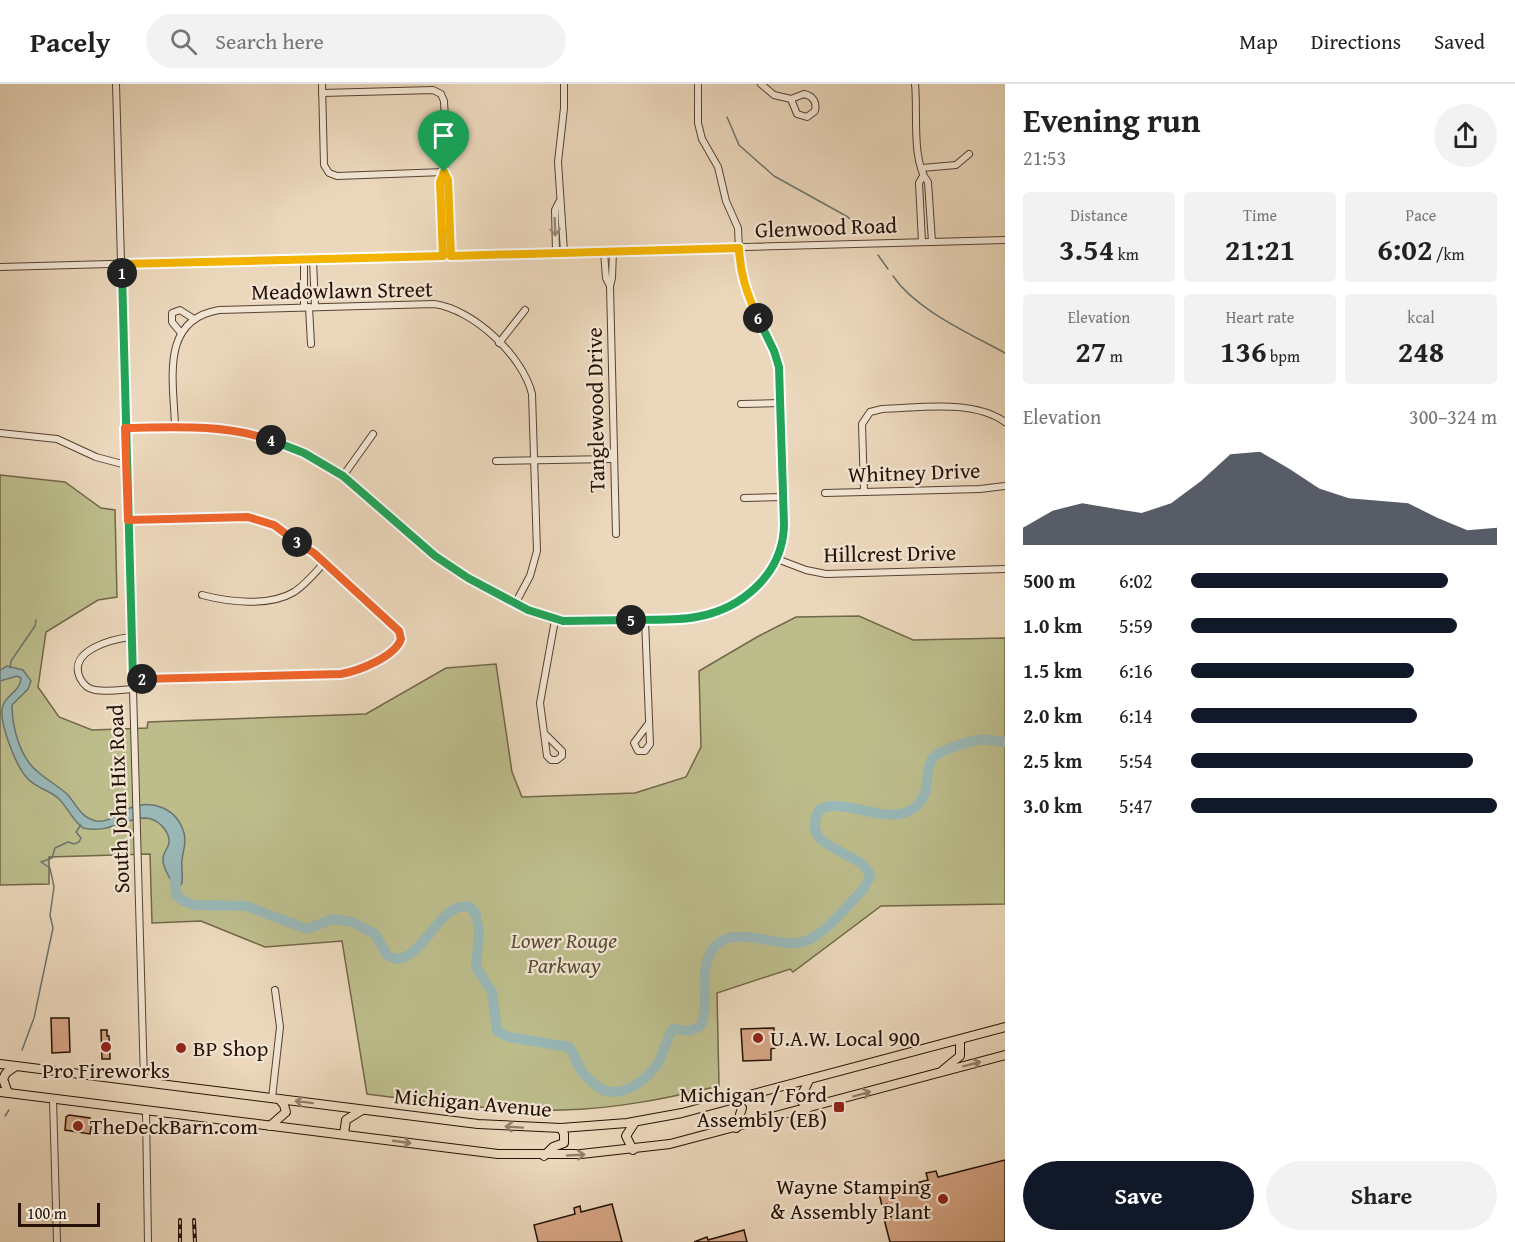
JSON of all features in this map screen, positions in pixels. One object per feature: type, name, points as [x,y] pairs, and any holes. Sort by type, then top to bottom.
[{"type":"main road","name":"Michigan Avenue","points":[[0,1064],[498,1126],[561,1128],[635,1122],[734,1101],[1005,1027]]},
{"type":"main road","points":[[939,1073],[960,1056],[960,1040]]},
{"type":"main road","name":"Michigan Avenue","points":[[4,1093],[498,1154],[544,1156],[633,1150],[670,1144],[1005,1055]]},
{"type":"main road","points":[[4,1093],[3,1079],[6,1073],[16,1066]]},
{"type":"main road","points":[[808,1108],[800,1099],[809,1080]]},
{"type":"main road","points":[[270,1126],[286,1112],[284,1105],[276,1099]]},
{"type":"main road","points":[[734,1101],[740,1105],[742,1112],[736,1128]]},
{"type":"main road","points":[[344,1134],[346,1120],[362,1110]]},
{"type":"main road","points":[[633,1150],[626,1136],[635,1122]]},
{"type":"main road","points":[[544,1156],[553,1147],[564,1143],[561,1128]]},
{"type":"street","name":"South John Hix Road","points":[[116,84],[144,1081]]},
{"type":"street","points":[[322,84],[324,161],[327,172],[337,176],[444,172]]},
{"type":"street","points":[[564,84],[564,114],[558,155],[559,202],[563,210],[564,252]]},
{"type":"street","points":[[125,428],[218,428],[264,438],[304,453],[343,476],[435,556],[468,578],[535,614],[555,620],[694,618],[726,607],[756,588],[769,574],[777,559],[784,532],[780,403],[777,358],[744,286],[740,268],[738,228],[726,201],[721,176],[702,139],[698,123],[698,84]]},
{"type":"street","points":[[761,84],[774,94],[791,99]]},
{"type":"street","points":[[915,84],[919,156],[923,176],[928,182],[932,242]]},
{"type":"street","points":[[322,93],[433,90],[440,93],[444,101],[444,172],[440,182],[443,256]]},
{"type":"street","points":[[922,168],[956,165],[969,154]]},
{"type":"street","points":[[444,172],[448,180],[451,256]]},
{"type":"street","points":[[921,242],[919,183],[923,176]]},
{"type":"street","points":[[556,252],[555,210],[559,202]]},
{"type":"street","points":[[920,206],[930,206]]},
{"type":"street","name":"Glenwood Road","points":[[0,267],[1005,240]]},
{"type":"street","name":"Tanglewood Drive","points":[[613,251],[610,286],[616,534]]},
{"type":"street","name":"Tanglewood Drive","points":[[604,252],[606,278],[610,286]]},
{"type":"street","points":[[303,260],[311,344]]},
{"type":"street","points":[[309,307],[313,260]]},
{"type":"street","name":"Meadowlawn Street","points":[[175,427],[173,356],[181,333],[194,319],[219,310],[442,305],[468,315],[520,365],[530,385],[533,403],[537,551],[530,576],[515,603]]},
{"type":"street","points":[[181,333],[172,322],[172,313],[180,310],[194,319]]},
{"type":"street","points":[[499,344],[525,310]]},
{"type":"street","points":[[741,404],[780,403]]},
{"type":"street","points":[[864,491],[862,424],[870,411],[966,408],[987,411],[1005,422]]},
{"type":"street","points":[[0,433],[57,439],[96,456],[126,465]]},
{"type":"street","points":[[343,476],[373,434]]},
{"type":"street","points":[[496,461],[613,459]]},
{"type":"street","name":"Whitney Drive","points":[[825,493],[980,489],[1005,486]]},
{"type":"street","points":[[744,498],[783,497]]},
{"type":"street","points":[[128,520],[241,517],[256,519],[280,529],[324,563],[397,629],[401,639],[392,652],[358,670],[341,674],[133,679]]},
{"type":"street","name":"Hillcrest Drive","points":[[777,559],[806,570],[826,574],[1005,569]]},
{"type":"street","points":[[202,596],[221,600],[278,598],[301,587],[324,563]]},
{"type":"street","points":[[544,733],[541,693],[555,620]]},
{"type":"street","points":[[645,620],[649,723]]},
{"type":"street","points":[[131,637],[112,639],[98,645],[83,658],[78,670],[82,682],[92,689],[133,689]]},
{"type":"street","points":[[274,990],[280,1027],[276,1099]]},
{"type":"street","points":[[53,1099],[57,1242]]},
{"type":"street","points":[[146,1111],[148,1242]]},
{"type":"green space","name":"Lower Rouge Parkway","points":[[0,475],[65,482],[101,508],[115,510],[117,597],[98,600],[46,632],[38,687],[59,717],[92,730],[147,728],[148,722],[366,714],[446,668],[496,664],[512,772],[522,797],[635,793],[686,777],[701,747],[699,671],[796,617],[859,616],[913,640],[1005,638],[1005,904],[881,906],[793,972],[790,969],[717,993],[719,1086],[642,1102],[602,1108],[562,1110],[489,1108],[367,1094],[342,941],[265,947],[201,921],[152,923],[150,854],[49,857],[49,884],[0,885]]},
{"type":"water","points":[[7,666],[23,670],[31,681],[28,689],[12,705],[15,732],[26,759],[41,775],[67,794],[86,817],[101,821],[138,805],[155,805],[176,817],[181,824],[185,840],[182,883],[177,889],[163,864],[163,856],[169,839],[168,834],[159,823],[146,818],[130,820],[101,829],[83,828],[59,799],[31,782],[23,773],[10,745],[2,716],[3,704],[18,687],[21,678],[17,676],[0,681],[0,670]]},
{"type":"building","points":[[51,1018],[69,1018],[70,1052],[52,1053]]},
{"type":"building","name":"U.A.W. Local 900","points":[[774,1028],[775,1048],[771,1049],[771,1060],[743,1061],[741,1029]]},
{"type":"building","name":"Pro Fireworks","points":[[101,1030],[107,1030],[107,1036],[109,1036],[110,1059],[102,1059]]},
{"type":"building","name":"TheDeckBarn.com","points":[[69,1115],[90,1118],[92,1121],[90,1134],[65,1130],[66,1117]]},
{"type":"building","name":"Wayne Stamping & Assembly Plant","points":[[1005,1160],[1005,1242],[890,1242],[884,1219],[891,1217],[887,1204],[882,1206],[879,1193],[928,1180],[926,1173],[936,1171],[938,1177]]},
{"type":"building","points":[[612,1204],[622,1242],[538,1242],[534,1225],[575,1214],[574,1208],[580,1206],[581,1212]]},
{"type":"building","points":[[744,1230],[747,1242],[694,1242],[707,1237],[708,1240]]},
{"type":"waterway","points":[[727,117],[739,145],[774,176],[848,217],[862,234]]},
{"type":"waterway","points":[[878,255],[888,269]]},
{"type":"waterway","points":[[893,276],[915,300],[929,310],[1005,353]]},
{"type":"waterway","points":[[10,668],[11,661],[35,626],[36,620]]},
{"type":"waterway","points":[[175,875],[176,895],[183,901],[195,905],[246,906],[307,929],[333,919],[352,922],[375,934],[387,955],[396,959],[416,949],[450,912],[459,907],[470,907],[476,915],[479,932],[476,967],[492,992],[497,1031],[509,1037],[569,1047],[582,1072],[593,1083],[603,1090],[619,1091],[634,1086],[654,1069],[673,1029],[690,1031],[701,1026],[704,1017],[708,957],[722,941],[732,937],[783,943],[806,941],[827,927],[863,889],[870,875],[864,866],[824,842],[817,834],[815,823],[819,810],[838,806],[887,814],[909,811],[922,800],[929,766],[932,759],[939,753],[973,741],[1005,742]]},
{"type":"waterway","points":[[22,1050],[34,1018],[53,928],[50,915],[54,887],[50,868],[41,862],[52,858],[55,848],[68,842],[74,844],[79,842],[81,838],[76,832],[81,825]]},
{"type":"waterway","points":[[5,1116],[9,1110]]},
{"type":"railway","points":[[180,1220],[180,1242]]},
{"type":"railway","points":[[194,1220],[195,1242]]},
{"type":"place","name":"U.A.W. Local 900","points":[[758,1038]]},
{"type":"place","name":"Pro Fireworks","points":[[106,1047]]},
{"type":"place","name":"BP Shop","points":[[181,1048]]},
{"type":"place","name":"Michigan / Ford Assembly (EB)","points":[[839,1107]]},
{"type":"place","name":"TheDeckBarn.com","points":[[78,1126]]},
{"type":"place","name":"Wayne Stamping & Assembly Plant","points":[[943,1199]]},
{"type":"route","points":[[444,172],[440,182],[443,256],[122,264],[124,378],[126,465],[133,679],[341,674],[358,670],[392,652],[399,644],[401,636],[397,629],[314,553],[268,523],[241,517],[128,520],[125,428],[193,427],[218,428],[264,438],[304,453],[343,476],[412,538],[452,568],[528,610],[555,620],[701,616],[747,596],[763,582],[774,566],[784,532],[779,367],[744,286],[739,248],[451,256],[448,180],[444,172]]}]
